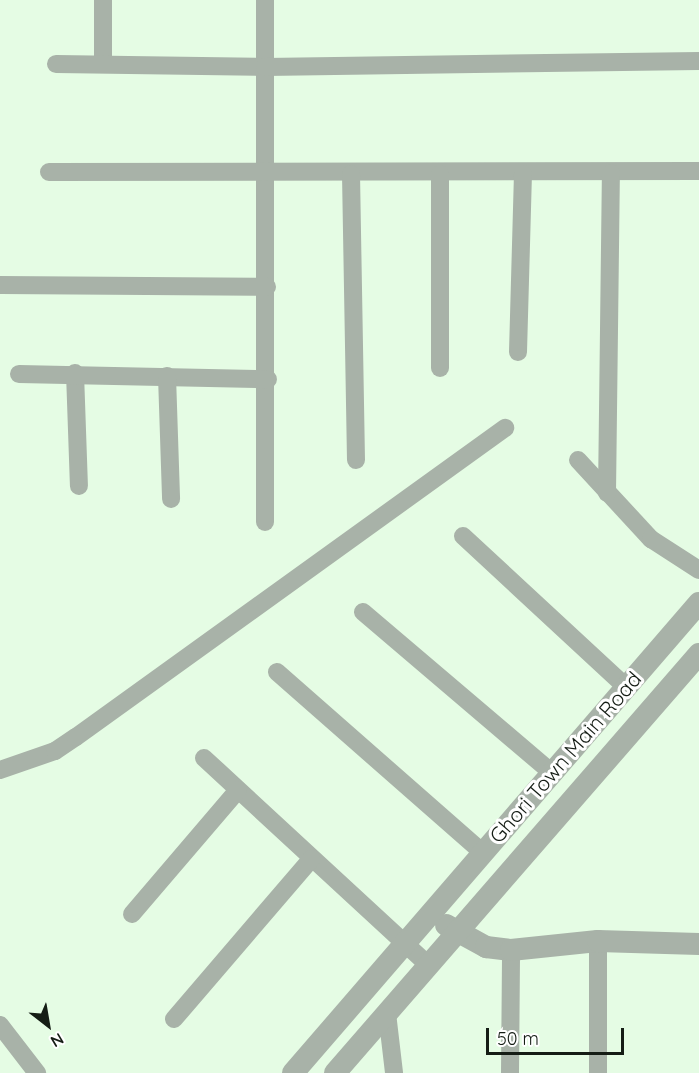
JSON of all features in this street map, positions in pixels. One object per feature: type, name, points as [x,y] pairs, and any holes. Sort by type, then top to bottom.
[{"type":"street","points":[[103,0],[103,63]]},
{"type":"street","points":[[265,0],[263,174],[268,379],[265,522]]},
{"type":"street","points":[[56,64],[103,63],[265,68],[699,61]]},
{"type":"street","points":[[49,172],[523,174],[699,171]]},
{"type":"street","points":[[607,493],[611,173]]},
{"type":"street","points":[[351,174],[356,460]]},
{"type":"street","points":[[440,174],[440,368]]},
{"type":"street","points":[[518,352],[523,174]]},
{"type":"street","points":[[0,285],[267,287]]},
{"type":"street","points":[[19,374],[75,373],[268,379]]},
{"type":"street","points":[[75,373],[79,486]]},
{"type":"street","points":[[167,376],[171,499]]},
{"type":"street","points":[[0,770],[69,742],[505,428]]},
{"type":"street","points":[[578,460],[651,539],[699,570]]},
{"type":"street","points":[[463,536],[626,687]]},
{"type":"street","name":"Ghori Town Main Road","points":[[293,1073],[699,603]]},
{"type":"street","points":[[363,612],[552,773]]},
{"type":"street","points":[[335,1073],[699,654]]},
{"type":"street","points":[[277,672],[483,853]]},
{"type":"street","points":[[204,758],[428,965]]},
{"type":"street","points":[[132,914],[238,790]]},
{"type":"street","points":[[174,1019],[311,859]]},
{"type":"street","points":[[431,912],[457,933],[486,947],[511,950],[598,941],[699,944]]},
{"type":"street","points":[[598,941],[598,1073]]},
{"type":"street","points":[[510,1073],[511,950]]},
{"type":"street","points":[[387,1013],[393,1073]]},
{"type":"street","points":[[0,1025],[37,1073]]}]
